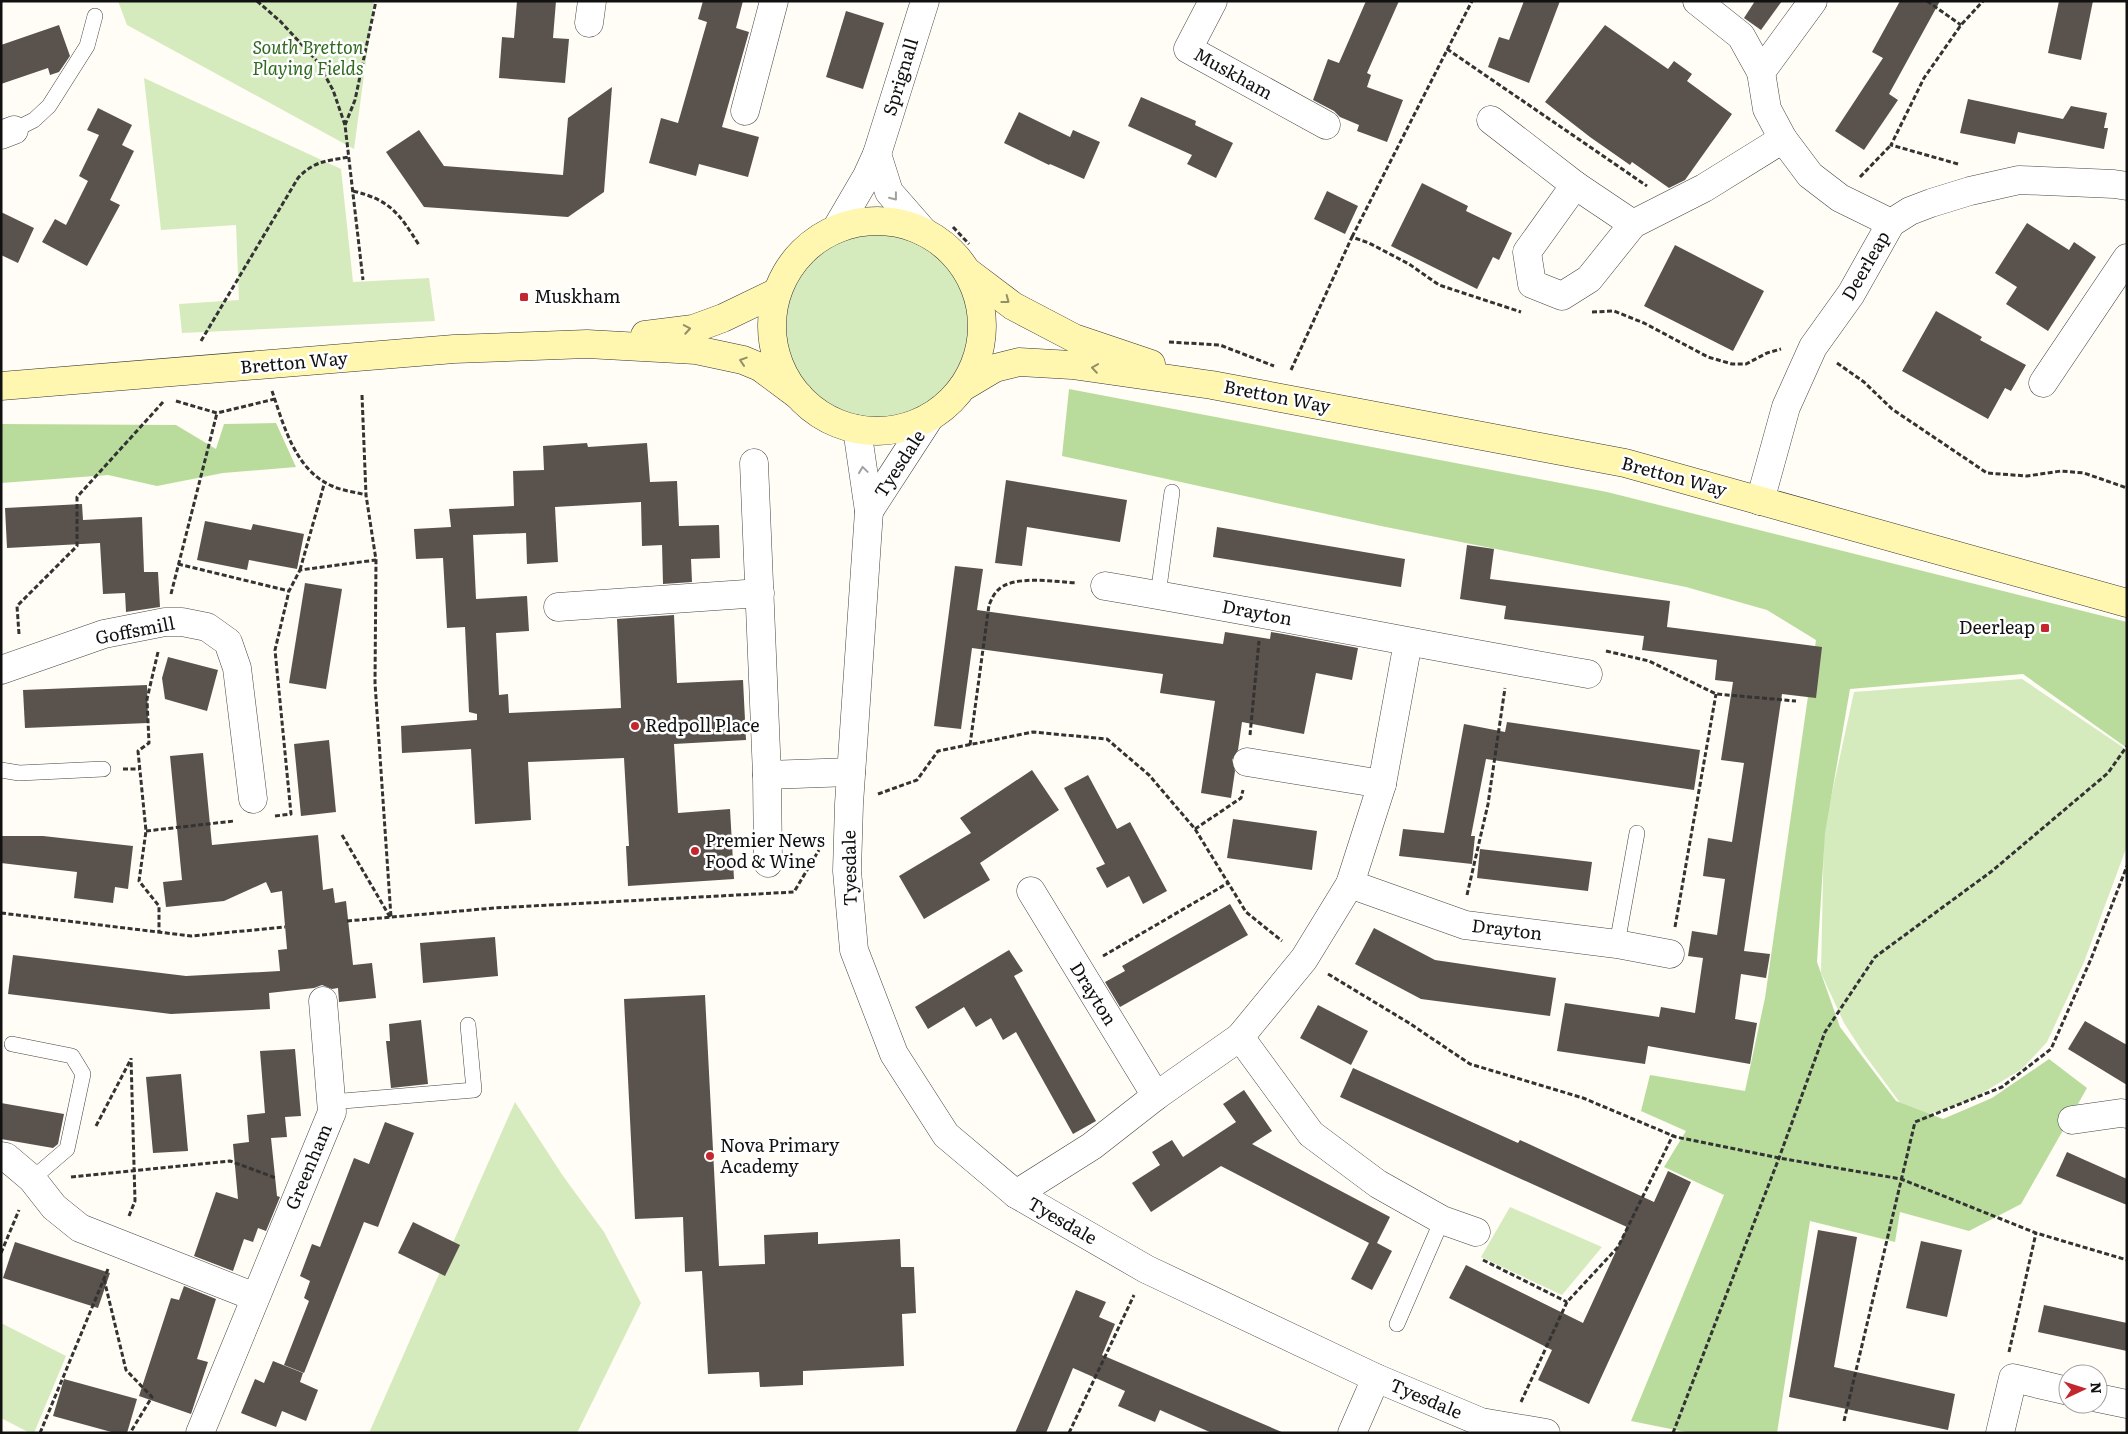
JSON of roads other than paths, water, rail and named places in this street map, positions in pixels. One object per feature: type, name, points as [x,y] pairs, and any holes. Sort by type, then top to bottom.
[{"type":"street","points":[[745,111],[774,1]]},
{"type":"street","name":"Sprignall","points":[[836,229],[878,154],[925,1]]},
{"type":"street","name":"Muskham","points":[[1213,1],[1188,49],[1326,125]]},
{"type":"street","name":"Deerleap","points":[[1697,1],[1741,36],[1761,72],[1767,109],[1783,139],[1810,175],[1840,198],[1891,222]]},
{"type":"street","points":[[1761,72],[1813,1]]},
{"type":"street","points":[[1491,120],[1575,185],[1633,224]]},
{"type":"street","points":[[1575,185],[1527,252],[1532,284],[1562,296],[1589,279],[1633,224],[1704,188],[1783,139]]},
{"type":"street","points":[[878,154],[889,192],[937,227],[948,248],[969,259],[979,299],[982,330],[976,360],[963,387]]},
{"type":"street","name":"Deerleap","points":[[1760,501],[1786,407],[1813,347],[1851,294],[1891,222],[1931,203],[1970,191],[2019,180],[2127,186]]},
{"type":"street","points":[[799,396],[784,373],[774,347],[772,319],[777,292],[791,266],[811,244],[836,229],[865,221],[896,222],[937,227]]},
{"type":"street","points":[[2044,383],[2127,258]]},
{"type":"street","name":"Bretton Way","points":[[969,259],[1013,306],[1074,338],[1212,385]]},
{"type":"street","name":"Bretton Way","points":[[587,344],[693,329],[723,318],[777,292]]},
{"type":"street","name":"Bretton Way","points":[[1,386],[454,349],[587,344],[696,350],[743,360],[760,367],[826,418],[857,429],[883,431],[907,426],[930,416],[948,403],[963,387],[995,368],[1019,362],[1072,365],[1212,385],[1625,463],[2127,603]]},
{"type":"street","name":"Tyesdale","points":[[869,511],[930,416]]},
{"type":"street","name":"Tyesdale","points":[[857,429],[869,511],[849,804],[847,871],[854,950],[894,1054],[946,1135],[1016,1194],[1146,1269],[1376,1378],[1481,1422],[1546,1433]]},
{"type":"street","points":[[754,463],[767,775],[768,863]]},
{"type":"street","name":"Drayton","points":[[1105,586],[1262,613],[1408,642],[1588,674]]},
{"type":"street","points":[[558,607],[760,593]]},
{"type":"street","name":"Goffsmill","points":[[11,667],[104,634],[165,622],[182,622],[207,627],[228,642],[237,668],[256,812]]},
{"type":"street","points":[[1016,1194],[1092,1146],[1156,1096],[1240,1037],[1304,959],[1350,884],[1382,784],[1408,642]]},
{"type":"street","points":[[1247,762],[1382,784]]},
{"type":"street","points":[[767,775],[851,772]]},
{"type":"street","name":"Drayton","points":[[1350,884],[1460,923],[1618,944],[1670,954]]},
{"type":"street","name":"Drayton","points":[[1031,891],[1156,1096]]},
{"type":"street","name":"Greenham","points":[[200,1433],[332,1112],[323,1001]]},
{"type":"street","points":[[1240,1037],[1311,1134],[1378,1184],[1442,1220],[1476,1232]]},
{"type":"street","points":[[2072,1120],[2121,1113],[2127,1114]]},
{"type":"street","points":[[1,1156],[6,1156],[32,1179],[54,1207],[80,1228],[255,1297]]},
{"type":"street","points":[[1352,1433],[1376,1378]]},
{"type":"street","points":[[2000,1433],[2013,1378],[2058,1389]]},
{"type":"street","points":[[2108,1400],[2127,1404]]},
{"type":"lane","points":[[8,133],[34,120],[49,106],[87,46],[95,16]]},
{"type":"lane","points":[[1158,595],[1172,492]]},
{"type":"lane","points":[[1,770],[19,773],[103,769]]},
{"type":"lane","points":[[1618,944],[1637,833]]},
{"type":"lane","points":[[331,1102],[474,1090],[468,1025]]},
{"type":"lane","points":[[12,1044],[72,1056],[83,1074],[67,1149],[32,1179]]},
{"type":"lane","points":[[1397,1324],[1442,1220]]},
{"type":"place","name":"Muskham","points":[[524,297]]},
{"type":"place","name":"Deerleap","points":[[2045,628]]},
{"type":"place","name":"Redpoll Place","points":[[635,726]]},
{"type":"place","name":"Premier News Food & Wine","points":[[695,851]]},
{"type":"place","name":"Nova Primary Academy","points":[[710,1156]]},
{"type":"park label","name":"South Bretton Playing Fields","points":[[308,58]]}]
